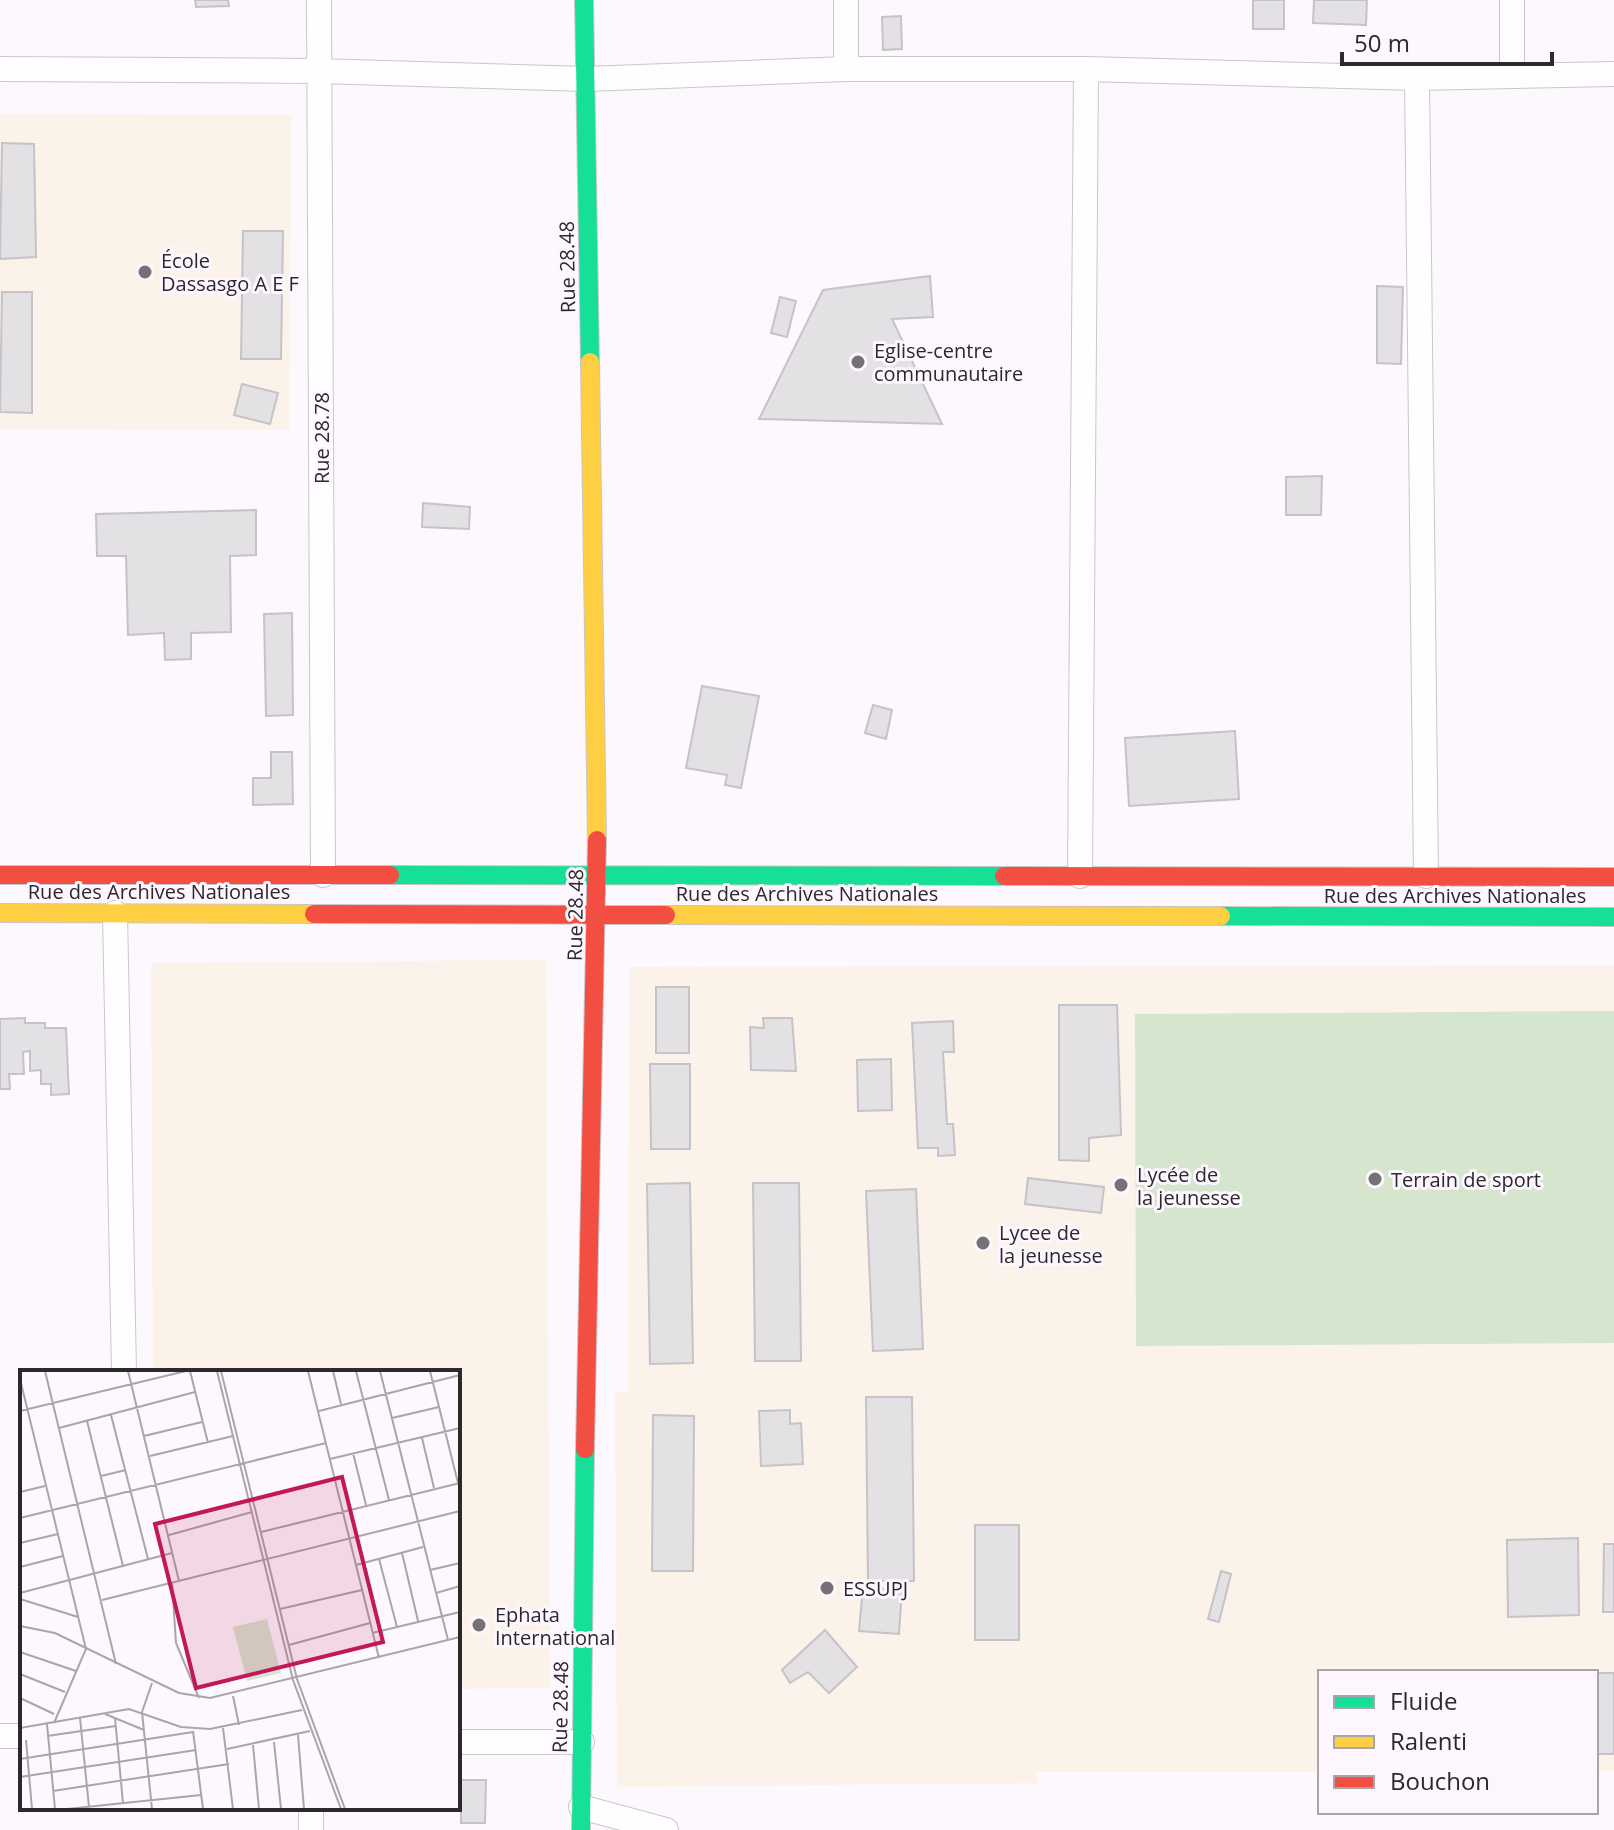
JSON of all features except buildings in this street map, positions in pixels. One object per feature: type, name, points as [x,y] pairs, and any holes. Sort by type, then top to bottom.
[{"type":"street","name":"Rue 28.78","points":[[319,0],[323,875]]},
{"type":"street","name":"Rue 28.48","points":[[581,1818],[588,1171],[598,914],[584,0]]},
{"type":"street","points":[[846,0],[846,69]]},
{"type":"street","points":[[1512,0],[1512,76]]},
{"type":"street","points":[[0,69],[319,71],[586,79],[846,69],[1086,69],[1417,78],[1614,74]]},
{"type":"street","points":[[1080,876],[1086,69]]},
{"type":"street","points":[[1417,78],[1426,876]]},
{"type":"street","name":"Rue des Archives Nationales","points":[[0,875],[1614,877]]},
{"type":"street","name":"Rue des Archives Nationales","points":[[0,913],[1614,917]]},
{"type":"street","points":[[115,913],[124,1370]]},
{"type":"street","points":[[460,1742],[582,1742]]},
{"type":"street","points":[[581,1818],[666,1830]]},
{"type":"shaded area","name":"École Dassasgo A E F","points":[[0,114],[291,115],[289,430],[0,429]]},
{"type":"shaded area","points":[[546,960],[550,1688],[460,1689],[460,1370],[153,1370],[151,963]]},
{"type":"shaded area","name":"Lycée de la jeunesse","points":[[1614,965],[1614,1771],[1598,1771],[1598,1670],[1318,1670],[1318,1772],[1037,1772],[1037,1783],[617,1787],[615,1393],[628,1392],[629,967]]},
{"type":"green space","name":"Terrain de sport","points":[[1614,1011],[1614,1343],[1136,1346],[1135,1014]]},
{"type":"traffic: fast","points":[[584,0],[590,362]]},
{"type":"traffic: fast","points":[[390,875],[1004,876]]},
{"type":"traffic: fast","points":[[1221,916],[1614,917]]},
{"type":"traffic: fast","points":[[581,1830],[585,1449]]},
{"type":"traffic: slow","points":[[590,362],[597,840]]},
{"type":"traffic: slow","points":[[0,913],[314,914]]},
{"type":"traffic: slow","points":[[666,915],[1221,916]]},
{"type":"traffic: jam","points":[[585,1449],[597,840]]},
{"type":"traffic: jam","points":[[0,875],[390,875]]},
{"type":"traffic: jam","points":[[1004,876],[1614,877]]},
{"type":"traffic: jam","points":[[314,914],[666,915]]},
{"type":"place","name":"École Dassasgo A E F","points":[[145,272]]},
{"type":"place","name":"Eglise-centre communautaire","points":[[858,362]]},
{"type":"place","name":"Terrain de sport","points":[[1375,1179]]},
{"type":"place","name":"Lycée de la jeunesse","points":[[1121,1185]]},
{"type":"place","name":"Lycee de la jeunesse","points":[[983,1243]]},
{"type":"place","name":"ESSUPJ","points":[[827,1588]]},
{"type":"place","name":"Ephata International","points":[[479,1625]]}]
